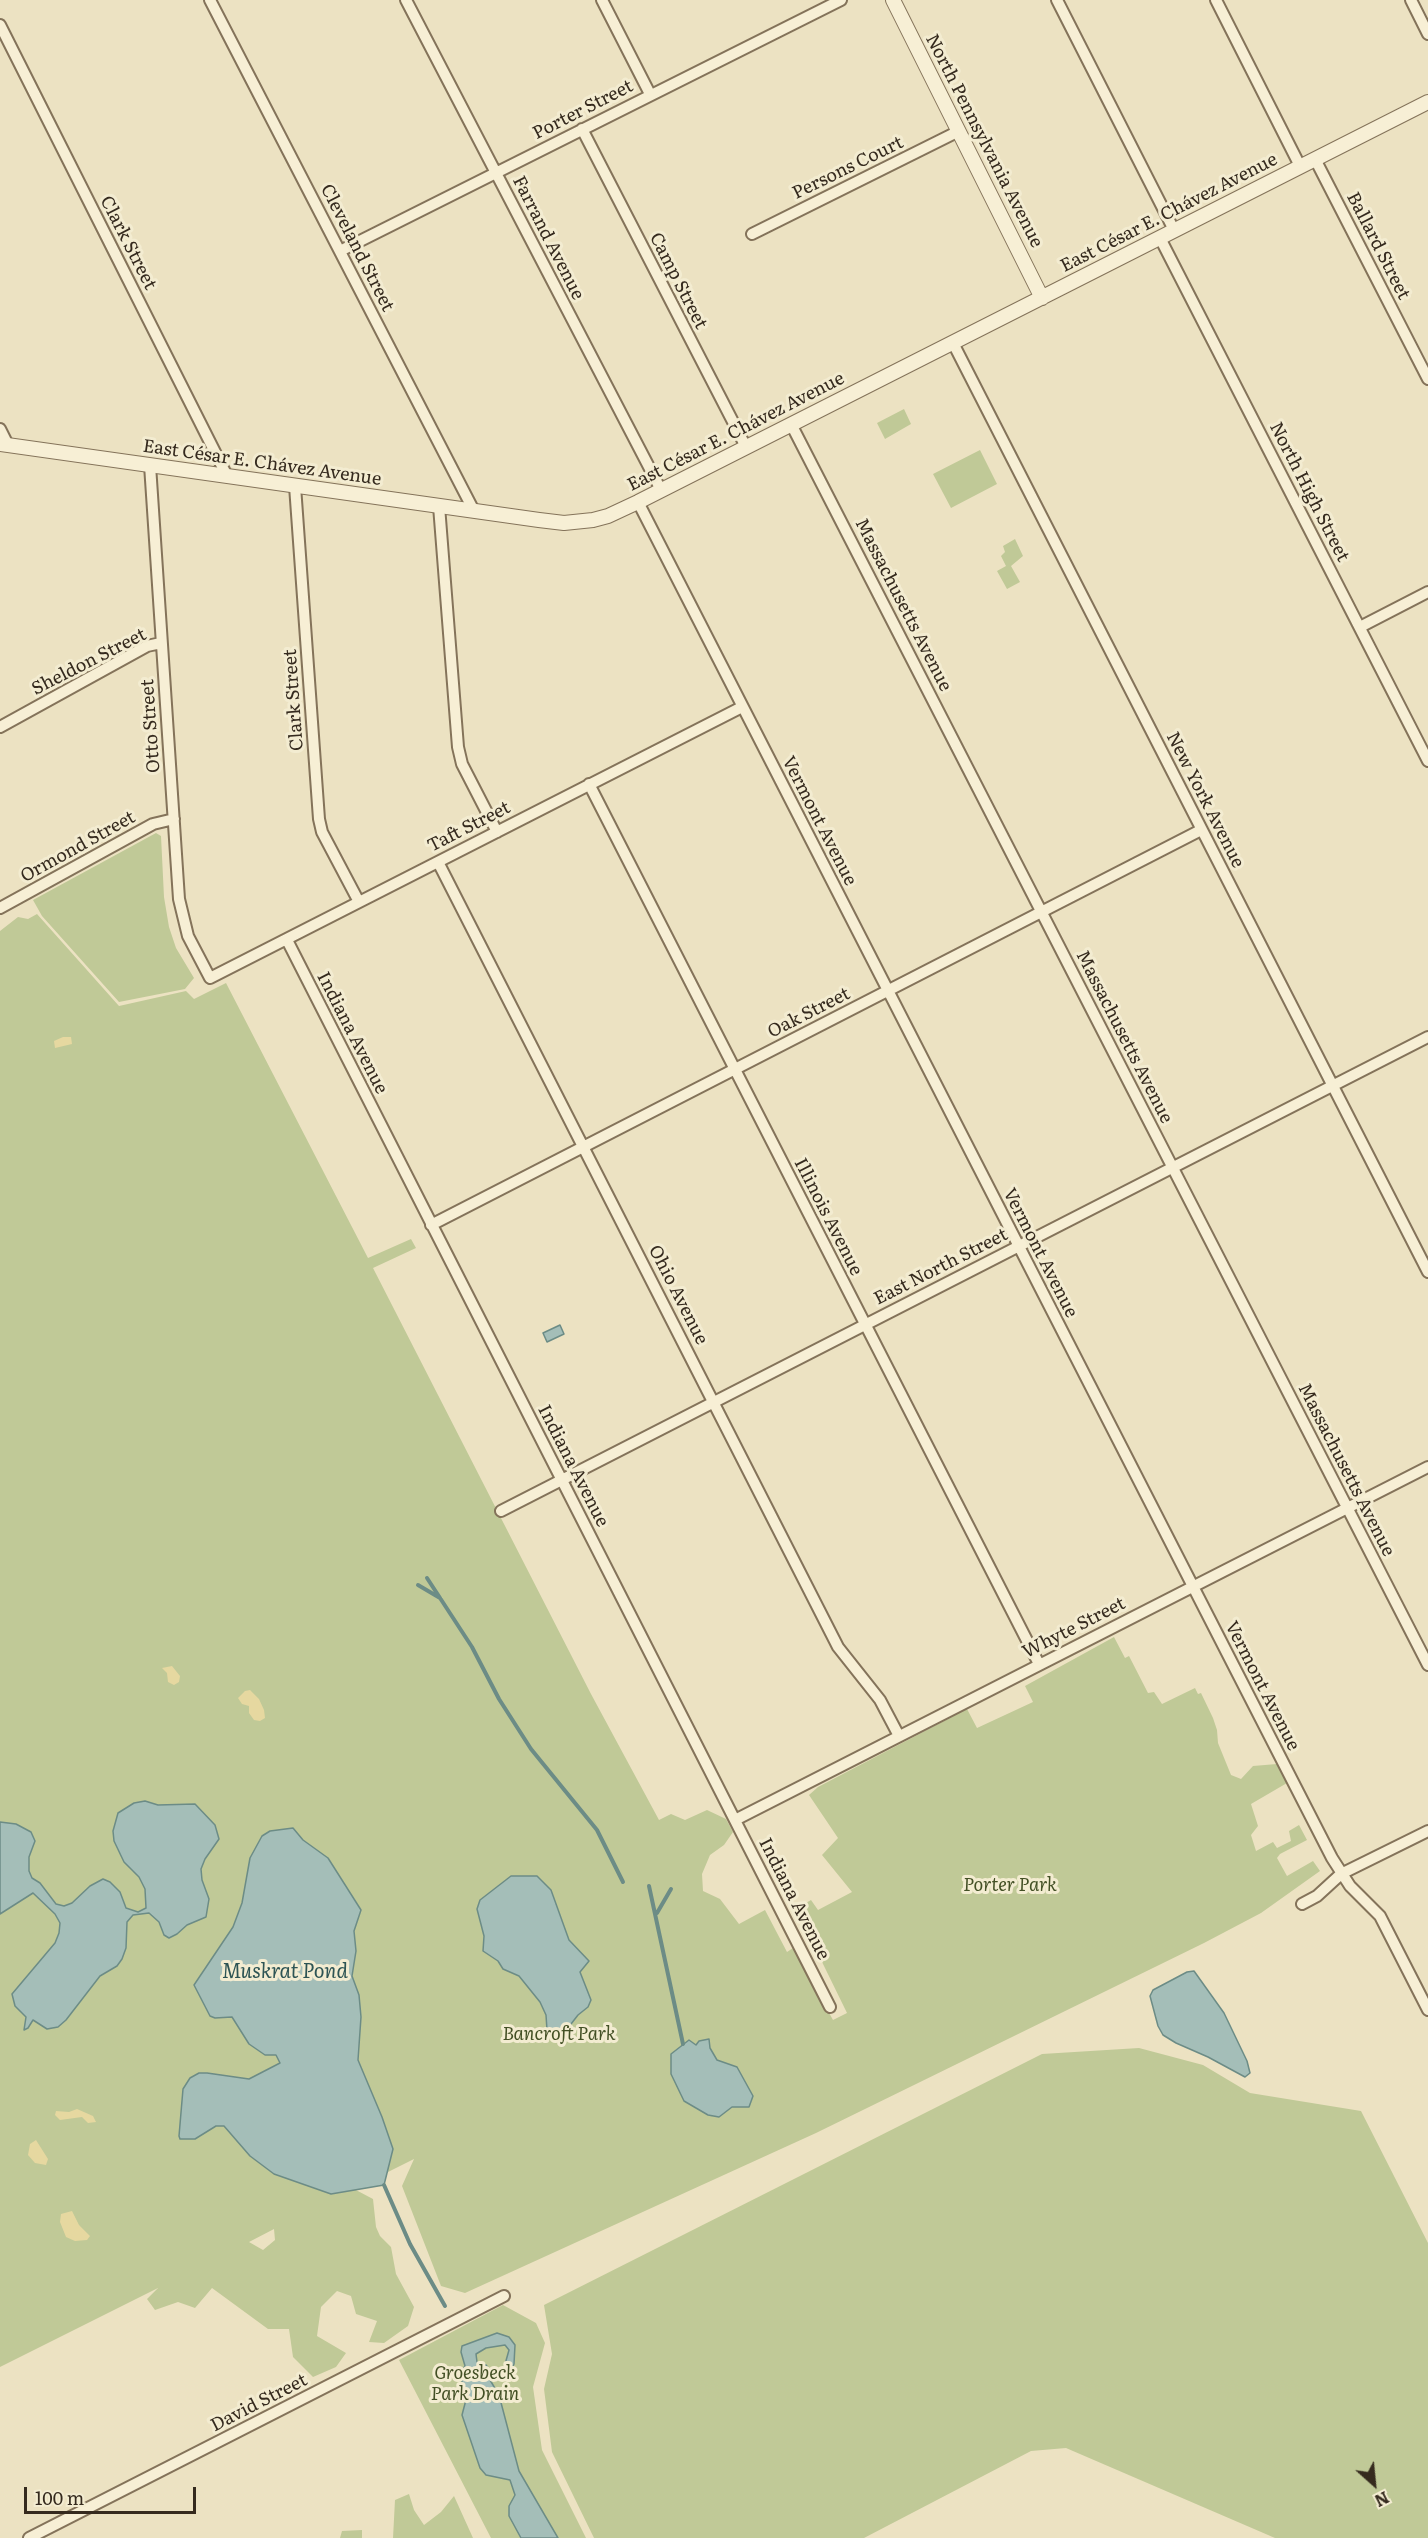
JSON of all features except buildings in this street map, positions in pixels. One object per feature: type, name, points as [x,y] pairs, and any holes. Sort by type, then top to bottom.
[{"type":"street","name":"Cleveland Street","points":[[210,0],[474,511]]},
{"type":"street","name":"Farrand Avenue","points":[[406,0],[661,490]]},
{"type":"street","points":[[602,0],[650,94]]},
{"type":"street","name":"Porter Street","points":[[340,251],[841,0]]},
{"type":"street","name":"North Pennsylvania Avenue","points":[[893,0],[1042,298]]},
{"type":"street","points":[[1058,0],[1174,230]]},
{"type":"street","points":[[1216,0],[1300,166]]},
{"type":"street","points":[[1411,0],[1428,34]]},
{"type":"street","name":"Clark Street","points":[[0,25],[227,476]]},
{"type":"street","name":"East César E. Chávez Avenue","points":[[4,444],[564,523],[608,516],[1428,102]]},
{"type":"street","name":"Camp Street","points":[[582,129],[746,447]]},
{"type":"street","name":"Persons Court","points":[[752,234],[959,131]]},
{"type":"street","name":"Ballard Street","points":[[1315,159],[1428,379]]},
{"type":"street","name":"North High Street","points":[[1160,238],[1428,761]]},
{"type":"street","name":"New York Avenue","points":[[952,344],[1428,1272]]},
{"type":"street","name":"Massachusetts Avenue","points":[[791,424],[1428,1665]]},
{"type":"street","points":[[0,429],[4,444]]},
{"type":"street","name":"Otto Street","points":[[150,465],[182,918],[196,953],[210,978]]},
{"type":"street","name":"Clark Street","points":[[295,486],[319,819],[322,831],[359,902]]},
{"type":"street","name":"Vermont Avenue","points":[[638,502],[1341,1874],[1380,1916],[1428,2010]]},
{"type":"street","points":[[439,506],[458,747],[462,764],[496,832]]},
{"type":"street","points":[[1360,627],[1428,592]]},
{"type":"street","name":"Sheldon Street","points":[[0,727],[147,646],[161,643]]},
{"type":"street","name":"Taft Street","points":[[210,978],[742,706]]},
{"type":"street","name":"Illinois Avenue","points":[[589,784],[1039,1664]]},
{"type":"street","name":"Ormond Street","points":[[0,908],[153,824],[174,819]]},
{"type":"street","name":"Oak Street","points":[[431,1225],[1201,830]]},
{"type":"street","name":"Ohio Avenue","points":[[438,862],[838,1647],[880,1700],[899,1736]]},
{"type":"street","name":"Indiana Avenue","points":[[286,940],[830,2007]]},
{"type":"street","name":"East North Street","points":[[501,1511],[1428,1037]]},
{"type":"street","name":"Whyte Street","points":[[735,1820],[1428,1467]]},
{"type":"street","points":[[1302,1904],[1317,1896],[1341,1874],[1428,1831]]},
{"type":"street","name":"David Street","points":[[29,2538],[504,2296]]},
{"type":"green space","points":[[904,409],[911,424],[885,439],[877,423]]},
{"type":"green space","points":[[980,450],[997,484],[951,508],[933,474]]},
{"type":"green space","points":[[1015,539],[1023,556],[1011,566],[1020,582],[1007,589],[997,571],[1006,566],[1001,556],[1005,552],[1003,546]]},
{"type":"green space","points":[[156,833],[161,836],[164,897],[169,927],[176,948],[194,978],[185,989],[119,1002],[42,916],[33,900]]},
{"type":"green space","points":[[37,914],[119,1006],[186,991],[194,999],[226,983],[368,1258],[411,1239],[416,1248],[373,1268],[591,1694],[659,1820],[671,1814],[685,1820],[707,1810],[726,1819],[733,1832],[724,1845],[710,1855],[702,1874],[703,1891],[720,1899],[739,1924],[765,1910],[787,1952],[793,1948],[833,2020],[847,2013],[802,1921],[794,1910],[811,1900],[818,1910],[852,1892],[822,1855],[838,1838],[809,1795],[818,1787],[967,1709],[977,1728],[1033,1702],[1025,1686],[1114,1637],[1125,1658],[1129,1656],[1148,1693],[1154,1692],[1162,1704],[1195,1688],[1198,1694],[1201,1693],[1213,1718],[1218,1743],[1231,1775],[1241,1779],[1253,1766],[1277,1764],[1287,1783],[1251,1804],[1258,1826],[1251,1835],[1256,1851],[1273,1842],[1277,1848],[1291,1841],[1289,1831],[1299,1825],[1307,1840],[1280,1854],[1277,1858],[1287,1876],[1313,1861],[1320,1871],[1261,1913],[1204,1943],[816,2133],[465,2293],[441,2286],[402,2186],[414,2159],[354,2189],[373,2199],[376,2227],[380,2236],[391,2247],[396,2274],[414,2307],[408,2326],[384,2343],[369,2342],[377,2321],[356,2314],[351,2296],[337,2291],[321,2307],[317,2336],[346,2353],[336,2367],[313,2377],[293,2357],[289,2329],[268,2329],[212,2288],[195,2308],[178,2302],[155,2310],[147,2299],[158,2288],[0,2367],[0,931],[18,917],[28,919]],"holes":[[[274,2229],[275,2240],[263,2250],[249,2242]]]},
{"type":"green space","points":[[1139,2048],[1203,2065],[1250,2093],[1361,2111],[1428,2243],[1428,2538],[1275,2538],[1066,2448],[1031,2451],[864,2538],[594,2538],[552,2452],[544,2389],[552,2354],[544,2305],[1042,2054]]},
{"type":"green space","name":"Groesbeck Park Drain","points":[[503,2305],[536,2323],[545,2343],[533,2387],[542,2450],[586,2538],[491,2538],[399,2360]]},
{"type":"green space","points":[[409,2494],[414,2510],[424,2525],[441,2512],[454,2496],[473,2538],[393,2538],[395,2500]]},
{"type":"green space","points":[[362,2530],[362,2538],[340,2538],[342,2531]]},
{"type":"sand","points":[[63,1037],[71,1037],[72,1044],[55,1048],[54,1041]]},
{"type":"sand","points":[[172,1666],[180,1676],[179,1682],[174,1685],[168,1682],[167,1673],[162,1668]]},
{"type":"sand","points":[[250,1690],[259,1699],[264,1710],[265,1718],[260,1721],[254,1720],[249,1713],[249,1706],[242,1704],[238,1698],[245,1691]]},
{"type":"sand","points":[[77,2109],[93,2116],[96,2122],[88,2123],[82,2117],[60,2120],[55,2115],[56,2111],[69,2112]]},
{"type":"sand","points":[[36,2140],[48,2159],[46,2165],[35,2163],[28,2155],[30,2144]]},
{"type":"sand","points":[[72,2211],[79,2225],[90,2236],[87,2240],[75,2241],[66,2237],[60,2222],[61,2214]]},
{"type":"water","points":[[560,1325],[564,1334],[547,1342],[543,1333]]},
{"type":"water","points":[[145,1801],[158,1805],[195,1804],[215,1825],[219,1839],[201,1869],[202,1880],[209,1899],[206,1917],[187,1925],[169,1938],[164,1935],[159,1922],[149,1913],[133,1915],[127,1922],[126,1948],[122,1959],[117,1966],[100,1976],[66,2020],[58,2027],[47,2029],[33,2020],[24,2030],[26,2017],[15,2006],[12,1994],[55,1943],[60,1923],[55,1914],[33,1893],[0,1914],[0,1822],[16,1824],[31,1832],[35,1841],[29,1857],[29,1871],[32,1878],[40,1883],[56,1904],[64,1906],[72,1903],[90,1886],[103,1879],[110,1882],[120,1892],[126,1908],[138,1912],[146,1908],[145,1889],[139,1877],[124,1862],[114,1841],[113,1831],[118,1813],[134,1803]]},
{"type":"water","name":"Muskrat Pond","points":[[293,1828],[303,1840],[328,1858],[361,1910],[354,1931],[356,1951],[352,1976],[359,1995],[361,2017],[358,2060],[393,2149],[384,2185],[331,2194],[274,2174],[250,2156],[224,2126],[216,2126],[195,2139],[180,2139],[179,2136],[183,2089],[190,2078],[199,2073],[207,2073],[249,2079],[280,2063],[276,2055],[265,2055],[249,2044],[232,2017],[210,2016],[194,1985],[233,1927],[242,1903],[250,1858],[262,1836],[270,1831]]},
{"type":"water","points":[[511,1876],[537,1876],[551,1890],[569,1940],[589,1961],[580,1972],[591,2000],[588,2007],[578,2015],[564,2033],[556,2034],[547,2030],[546,2015],[540,2002],[519,1976],[503,1969],[498,1961],[483,1951],[484,1936],[477,1909],[480,1900]]},
{"type":"water","points":[[1194,1971],[1224,2013],[1247,2061],[1250,2073],[1245,2077],[1176,2043],[1163,2035],[1158,2026],[1150,1996],[1153,1990],[1187,1972]]},
{"type":"water","points":[[709,2039],[710,2048],[717,2060],[737,2067],[753,2096],[749,2107],[732,2107],[719,2117],[708,2115],[684,2101],[671,2074],[671,2054],[689,2040],[696,2045],[699,2041]]},
{"type":"water","points":[[497,2333],[509,2337],[515,2345],[514,2364],[508,2377],[502,2375],[509,2350],[505,2345],[486,2348],[476,2354],[477,2362],[486,2365],[490,2370],[490,2380],[499,2395],[519,2471],[558,2538],[521,2538],[509,2516],[509,2506],[515,2495],[510,2480],[486,2475],[480,2468],[462,2415],[467,2396],[462,2383],[461,2372],[465,2366],[461,2352],[462,2346]]},
{"type":"waterway","points":[[427,1578],[472,1647],[499,1699],[531,1749],[597,1830],[623,1882]]},
{"type":"waterway","points":[[418,1585],[440,1598]]},
{"type":"waterway","points":[[649,1886],[683,2044]]},
{"type":"waterway","points":[[657,1913],[671,1889]]},
{"type":"waterway","points":[[384,2185],[410,2244],[445,2306]]},
{"type":"park label","name":"Porter Park","points":[[1010,1886]]},
{"type":"park label","name":"Bancroft Park","points":[[559,2035]]}]
